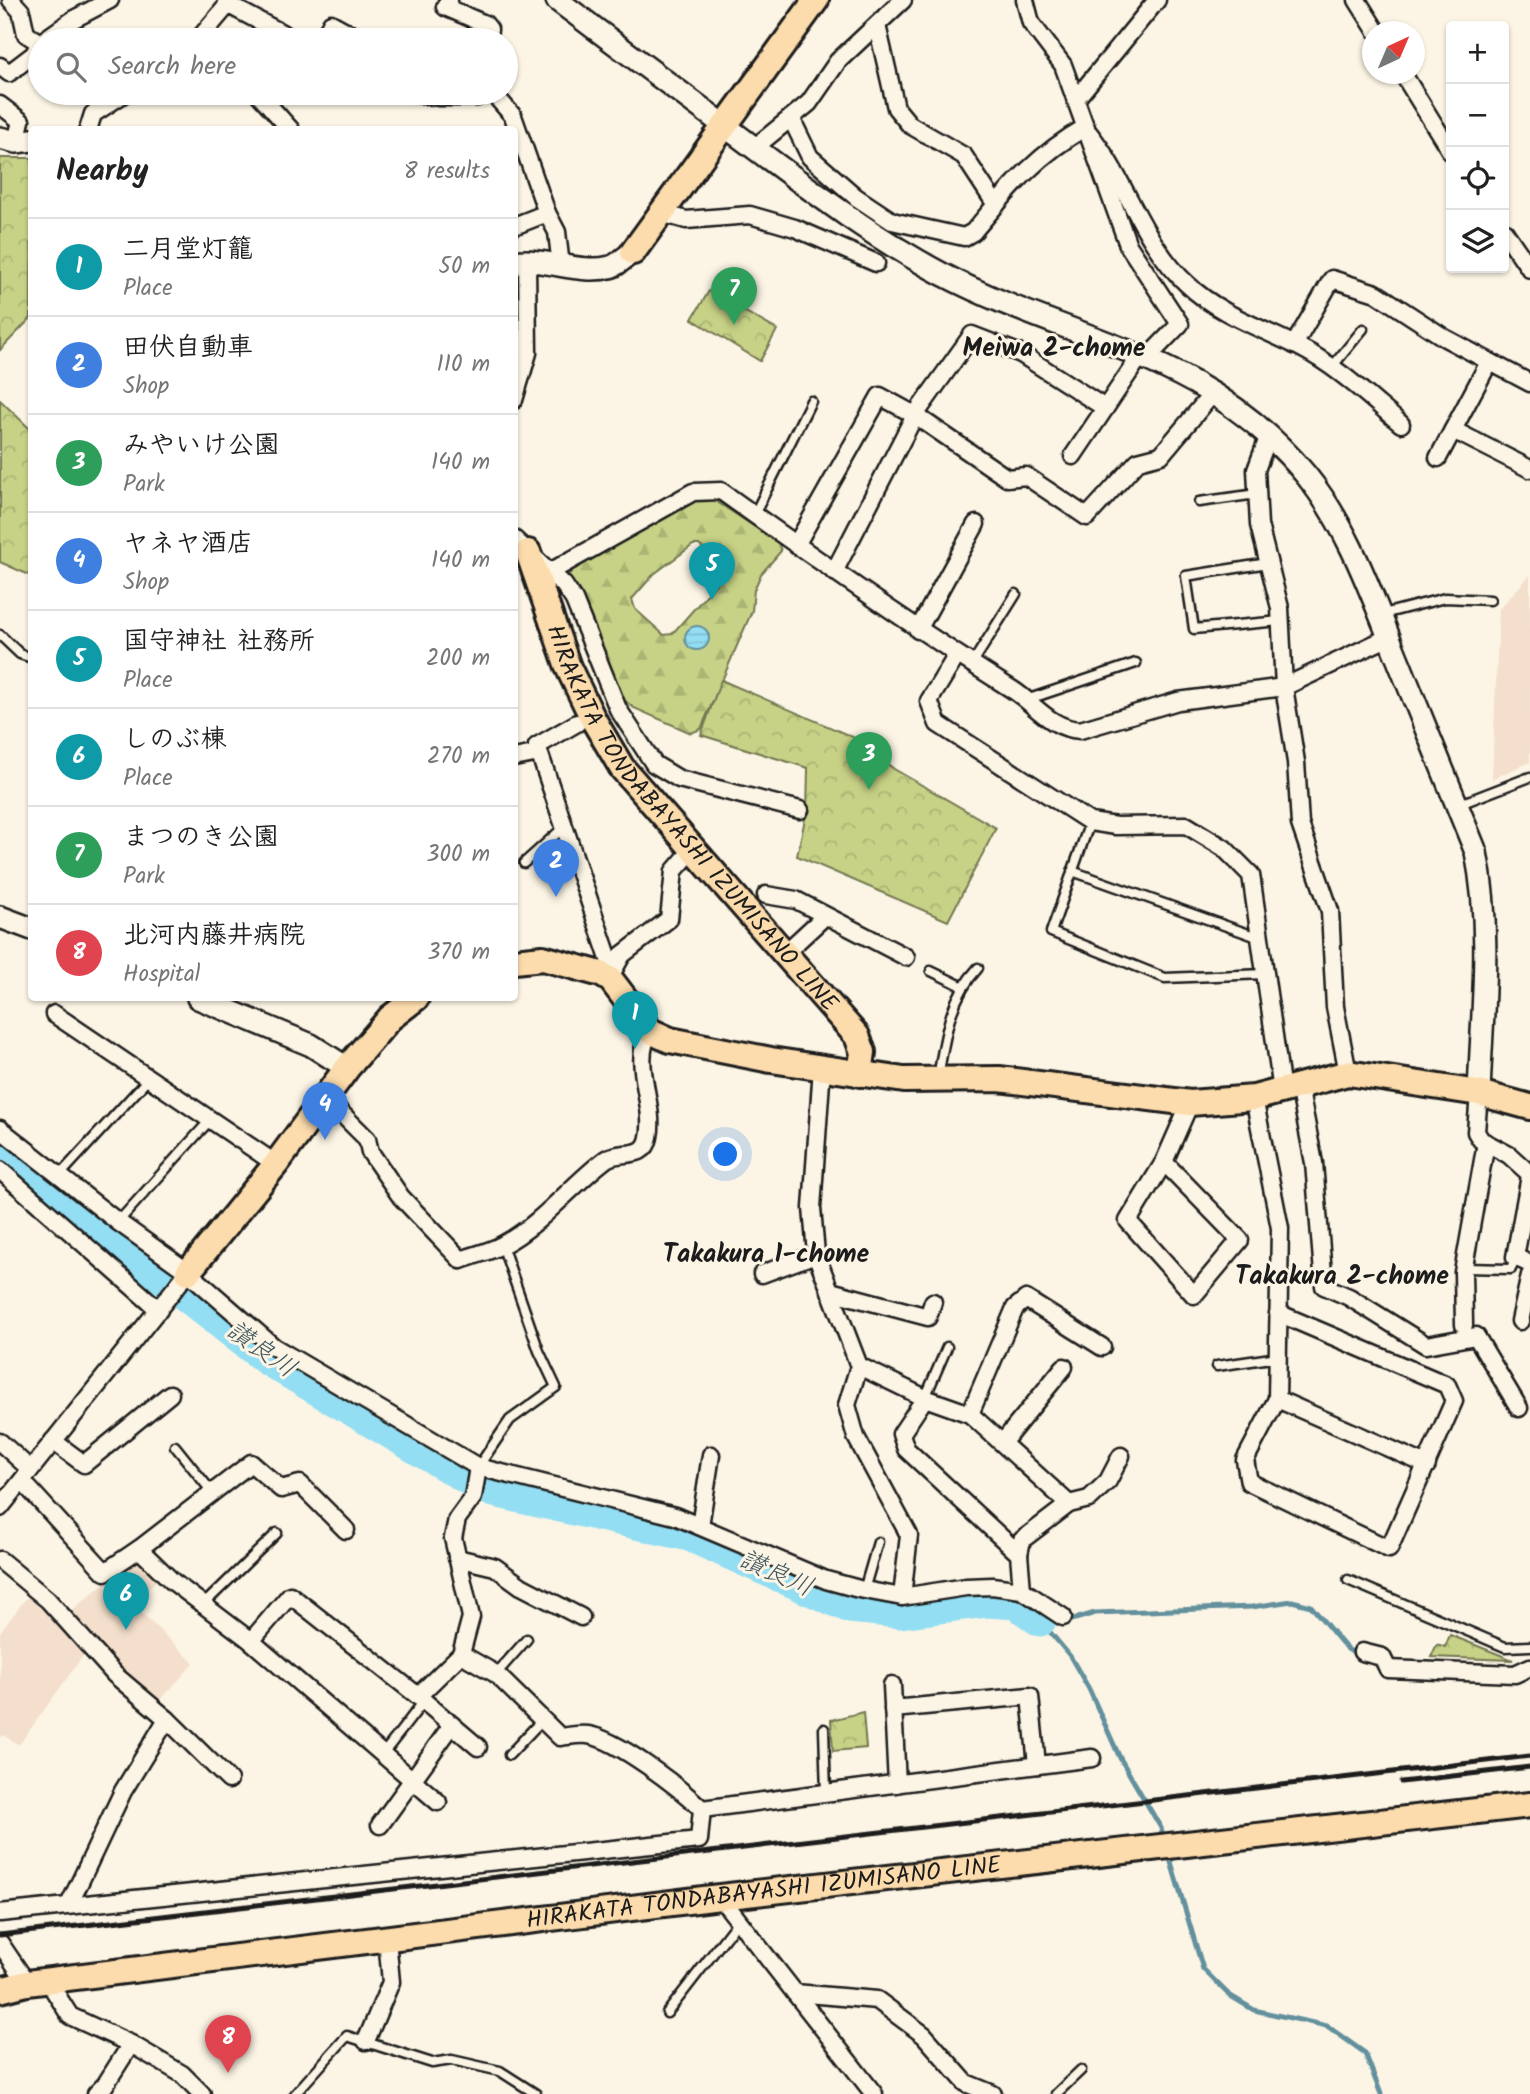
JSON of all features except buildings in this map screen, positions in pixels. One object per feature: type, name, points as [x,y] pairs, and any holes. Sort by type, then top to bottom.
[{"type":"main road","points":[[633,252],[816,0]]},
{"type":"main road","name":"HIRAKATA TONDABAYASHI IZUMISANO LINE","points":[[521,546],[568,667],[593,719],[622,768],[857,1036],[863,1052],[860,1074]]},
{"type":"main road","points":[[518,961],[543,958],[612,975],[650,1031],[670,1040],[860,1074],[904,1080],[999,1079],[1190,1103],[1254,1098],[1348,1073],[1479,1093],[1530,1107]]},
{"type":"main road","points":[[188,1272],[276,1164],[347,1068],[390,1018],[412,1001]]},
{"type":"main road","name":"HIRAKATA TONDABAYASHI IZUMISANO LINE","points":[[0,1990],[37,1982],[720,1897],[1530,1805]]},
{"type":"street","points":[[11,0],[20,11],[28,35]]},
{"type":"street","points":[[61,28],[110,0]]},
{"type":"street","points":[[449,0],[445,7],[485,24],[488,28]]},
{"type":"street","points":[[557,0],[723,126],[872,234],[944,275],[1045,319],[1145,356],[1213,393],[1269,435],[1306,476],[1335,516],[1380,615],[1476,852],[1484,889],[1486,925],[1476,1132],[1486,1143],[1509,1155],[1530,1175],[1523,1260]]},
{"type":"street","points":[[754,148],[809,103],[838,61],[903,0]]},
{"type":"street","points":[[1025,0],[1031,23],[1063,65],[1128,245],[1180,324],[1145,356],[1073,456]]},
{"type":"street","points":[[1076,99],[1157,0]]},
{"type":"street","points":[[1357,0],[1370,21]]},
{"type":"street","points":[[207,28],[227,2],[274,28]]},
{"type":"street","points":[[877,25],[896,108],[910,125],[964,156],[996,205]]},
{"type":"street","points":[[0,66],[9,73],[28,59]]},
{"type":"street","points":[[1409,84],[1448,147]]},
{"type":"street","points":[[0,105],[21,121],[16,140]]},
{"type":"street","points":[[89,126],[93,114],[107,105]]},
{"type":"street","points":[[268,105],[287,126]]},
{"type":"street","points":[[503,105],[513,116],[517,126]]},
{"type":"street","points":[[791,118],[810,157],[856,197],[892,221],[964,237],[973,232],[1032,163],[1058,143],[1088,130]]},
{"type":"street","points":[[518,130],[547,213],[557,232],[561,266]]},
{"type":"street","points":[[1088,130],[1107,156],[1143,230],[1163,261],[1190,287],[1231,314],[1332,367],[1401,424]]},
{"type":"street","points":[[518,224],[547,213]]},
{"type":"street","points":[[661,213],[686,220],[750,215],[795,228],[876,263]]},
{"type":"street","points":[[1509,238],[1530,270]]},
{"type":"street","points":[[518,387],[528,353],[521,261],[561,266],[610,267],[633,252]]},
{"type":"street","points":[[1294,345],[1332,279],[1376,293],[1488,363],[1530,383]]},
{"type":"street","points":[[834,572],[915,415],[972,335],[1021,354],[1105,408]]},
{"type":"street","points":[[1438,458],[1488,363]]},
{"type":"street","points":[[796,545],[880,396],[915,415],[1007,478],[1026,477],[1087,517],[1138,461],[1161,455],[1213,393]]},
{"type":"street","points":[[1453,430],[1530,469]]},
{"type":"street","points":[[1269,435],[1256,470],[1259,525],[1281,621],[1284,687],[1296,762],[1300,824],[1330,911],[1335,1007],[1348,1073]]},
{"type":"street","points":[[550,572],[693,492],[722,491],[834,572],[1026,700],[1051,722],[1066,729],[1080,730],[1178,701],[1284,687],[1389,637]]},
{"type":"street","points":[[918,630],[976,524]]},
{"type":"street","points":[[521,546],[550,572],[574,600],[611,712],[653,764],[679,779],[800,810]]},
{"type":"street","points":[[957,655],[929,701],[938,724],[1090,822],[1116,826],[1186,825],[1224,848],[1251,875],[1265,974],[1291,1088],[1314,1163],[1324,1286],[1349,1297],[1426,1345],[1476,1336],[1519,1408]]},
{"type":"street","points":[[518,756],[538,749],[577,723]]},
{"type":"street","points":[[518,747],[538,749]]},
{"type":"street","points":[[538,749],[612,975]]},
{"type":"street","points":[[612,975],[622,956],[669,919],[674,871],[693,849]]},
{"type":"street","points":[[766,895],[796,901],[906,957]]},
{"type":"street","points":[[785,953],[825,916]]},
{"type":"street","points":[[0,917],[28,924]]},
{"type":"street","points":[[205,1001],[311,1045],[347,1068]]},
{"type":"street","points":[[54,1014],[276,1164]]},
{"type":"street","points":[[324,1096],[367,1139],[370,1152],[401,1197],[461,1260],[502,1245],[548,1212],[587,1174],[612,1155],[638,1153],[645,1148],[649,1138],[650,1115],[644,1086],[643,1042],[650,1031]]},
{"type":"street","points":[[822,1068],[812,1208],[816,1254],[859,1366],[848,1405],[856,1437],[909,1535],[902,1597]]},
{"type":"street","points":[[1254,1098],[1280,1228],[1278,1313],[1277,1399],[1245,1460],[1249,1482],[1389,1549],[1454,1401],[1447,1385],[1278,1313]]},
{"type":"street","points":[[1164,1162],[1240,1240],[1194,1295],[1128,1221],[1164,1162],[1190,1103]]},
{"type":"street","points":[[0,1129],[118,1222],[188,1272],[274,1347],[478,1467],[675,1516],[826,1580],[864,1590],[902,1597],[966,1587],[1022,1590],[1063,1617]]},
{"type":"street","points":[[1464,1325],[1464,1268],[1486,1143]]},
{"type":"street","points":[[0,1170],[159,1310]]},
{"type":"street","points":[[762,1274],[816,1254]]},
{"type":"street","points":[[0,1508],[188,1272]]},
{"type":"street","points":[[1520,1321],[1530,1275]]},
{"type":"street","points":[[830,1291],[928,1317],[933,1302]]},
{"type":"street","points":[[970,1414],[1015,1308],[1026,1299],[1102,1347]]},
{"type":"street","points":[[859,1366],[925,1398],[970,1414],[1069,1504]]},
{"type":"street","points":[[1003,1442],[1064,1367]]},
{"type":"street","points":[[53,1441],[84,1464],[170,1394]]},
{"type":"street","points":[[925,1398],[901,1434],[905,1449],[1019,1555]]},
{"type":"street","points":[[1277,1399],[1427,1465]]},
{"type":"street","points":[[0,1441],[105,1572],[251,1463],[281,1489],[300,1484],[346,1530]]},
{"type":"street","points":[[700,1526],[712,1455]]},
{"type":"street","points":[[1022,1590],[1019,1555],[1022,1540],[1069,1504],[1089,1499],[1108,1481],[1121,1456]]},
{"type":"street","points":[[421,1699],[461,1654],[471,1617],[453,1538],[457,1519],[473,1497],[478,1467]]},
{"type":"street","points":[[139,1549],[172,1581],[251,1641],[438,1802]]},
{"type":"street","points":[[457,1558],[495,1567],[522,1586],[581,1617]]},
{"type":"street","points":[[0,1560],[48,1600],[115,1675],[167,1719],[229,1780]]},
{"type":"street","points":[[251,1641],[290,1595],[478,1747]]},
{"type":"street","points":[[1362,1652],[1385,1663],[1515,1674],[1530,1667]]},
{"type":"street","points":[[461,1654],[496,1674],[560,1737],[590,1735],[674,1783],[702,1809]]},
{"type":"street","points":[[892,1685],[897,1784]]},
{"type":"street","points":[[893,1709],[1030,1696],[1037,1765]]},
{"type":"street","points":[[69,1905],[122,1791],[167,1719]]},
{"type":"street","points":[[380,1825],[452,1725]]},
{"type":"street","points":[[702,1809],[1092,1758]]},
{"type":"street","points":[[0,1913],[699,1840],[702,1809]]},
{"type":"street","points":[[720,1897],[874,2094]]},
{"type":"street","points":[[366,2041],[391,1982],[387,1939]]},
{"type":"street","points":[[0,1943],[70,2016],[131,2044],[183,2074],[202,2094]]},
{"type":"street","points":[[794,1993],[877,2000],[924,2035],[966,2082],[993,2094]]},
{"type":"street","points":[[96,2094],[106,2085],[131,2044]]},
{"type":"lane","points":[[1332,367],[1363,329]]},
{"type":"lane","points":[[754,515],[811,401]]},
{"type":"lane","points":[[1199,502],[1257,494]]},
{"type":"lane","points":[[1268,563],[1186,576],[1194,629],[1281,621]]},
{"type":"lane","points":[[972,664],[1016,594]]},
{"type":"lane","points":[[1380,615],[1445,598],[1490,600]]},
{"type":"lane","points":[[0,635],[20,654],[28,657]]},
{"type":"lane","points":[[1026,700],[1136,663]]},
{"type":"lane","points":[[1457,805],[1530,777]]},
{"type":"lane","points":[[1090,822],[1051,932],[1165,978],[1265,974]]},
{"type":"lane","points":[[524,863],[563,828]]},
{"type":"lane","points":[[1072,872],[1260,938]]},
{"type":"lane","points":[[937,1080],[947,1026],[962,986],[978,968]]},
{"type":"lane","points":[[930,971],[962,986]]},
{"type":"lane","points":[[60,1176],[150,1077]]},
{"type":"lane","points":[[118,1222],[211,1119]]},
{"type":"lane","points":[[478,1467],[510,1420],[556,1387],[539,1351],[502,1245]]},
{"type":"lane","points":[[1464,1268],[1511,1269],[1523,1260]]},
{"type":"lane","points":[[925,1398],[947,1347]]},
{"type":"lane","points":[[1217,1366],[1278,1357]]},
{"type":"lane","points":[[175,1446],[212,1492]]},
{"type":"lane","points":[[204,1605],[277,1533]]},
{"type":"lane","points":[[864,1590],[878,1542]]},
{"type":"lane","points":[[1348,1580],[1505,1647],[1530,1646]]},
{"type":"lane","points":[[496,1674],[527,1640]]},
{"type":"lane","points":[[382,1756],[421,1699]]},
{"type":"lane","points":[[509,1755],[542,1720]]},
{"type":"lane","points":[[824,1729],[827,1793]]},
{"type":"lane","points":[[667,2013],[738,1921]]},
{"type":"lane","points":[[295,2094],[347,2036],[432,2063],[452,2060],[500,2071],[536,2094]]},
{"type":"lane","points":[[1056,2094],[1081,2070]]},
{"type":"shaded area","points":[[1530,575],[1530,762],[1492,779],[1499,609]]},
{"type":"shaded area","points":[[136,1557],[160,1577],[132,1604],[194,1663],[157,1704],[94,1646],[98,1643],[72,1610]]},
{"type":"shaded area","points":[[28,1596],[85,1653],[19,1745],[3,1735],[0,1739],[0,1632]]},
{"type":"green space","points":[[0,158],[28,158],[28,321],[0,350]]},
{"type":"green space","points":[[709,291],[777,330],[760,361],[692,319]]},
{"type":"green space","points":[[0,400],[28,427],[28,575],[0,562]]},
{"type":"green space","points":[[711,498],[778,542],[781,551],[761,574],[754,590],[752,611],[701,729],[691,733],[634,708],[624,700],[583,597],[566,579],[580,560],[680,504]],"holes":[[[693,545],[699,545],[724,566],[725,574],[672,634],[664,635],[635,609],[632,599],[654,574]]]},
{"type":"green space","points":[[721,680],[853,737],[894,769],[996,828],[948,921],[797,856],[807,810],[808,768],[701,735]]},
{"type":"green space","points":[[1450,1635],[1513,1660],[1431,1657],[1437,1644],[1445,1647]]},
{"type":"green space","points":[[863,1712],[866,1748],[833,1751],[831,1720]]},
{"type":"water","points":[[697,626],[708,633],[709,638],[702,649],[697,650],[686,643],[685,638],[692,627]]},
{"type":"waterway","name":"讃良川","points":[[0,1149],[267,1359],[469,1479],[494,1491],[689,1535],[850,1607],[900,1612],[988,1601],[1016,1603],[1040,1620]]},
{"type":"waterway","points":[[1040,1620],[1062,1623],[1095,1613],[1252,1607],[1292,1601],[1311,1606],[1346,1648],[1358,1656]]},
{"type":"waterway","name":"讃良川","points":[[1040,1620],[1070,1656],[1089,1689],[1120,1758],[1161,1828],[1164,1839]]},
{"type":"waterway","name":"讃良川","points":[[1168,1852],[1203,1969],[1229,1995],[1254,2010],[1327,2026],[1365,2053],[1381,2094]]},
{"type":"railway","points":[[0,1935],[1530,1756]]},
{"type":"railway","points":[[1401,1782],[1530,1767]]},
{"type":"place","name":"まつのき公園","points":[[734,325]]},
{"type":"place","name":"国守神社 社務所","points":[[712,600]]},
{"type":"place","name":"みやいけ公園","points":[[869,790]]},
{"type":"place","name":"田伏自動車","points":[[556,897]]},
{"type":"place","name":"二月堂灯籠","points":[[635,1049]]},
{"type":"place","name":"ヤネヤ酒店","points":[[325,1140]]},
{"type":"place","name":"しのぶ棟","points":[[126,1630]]},
{"type":"place","name":"北河内藤井病院","points":[[228,2073]]},
{"type":"district","name":"Meiwa 2-chome","points":[[1054,349]]},
{"type":"district","name":"Takakura 1-chome","points":[[766,1255]]},
{"type":"district","name":"Takakura 2-chome","points":[[1342,1277]]}]
